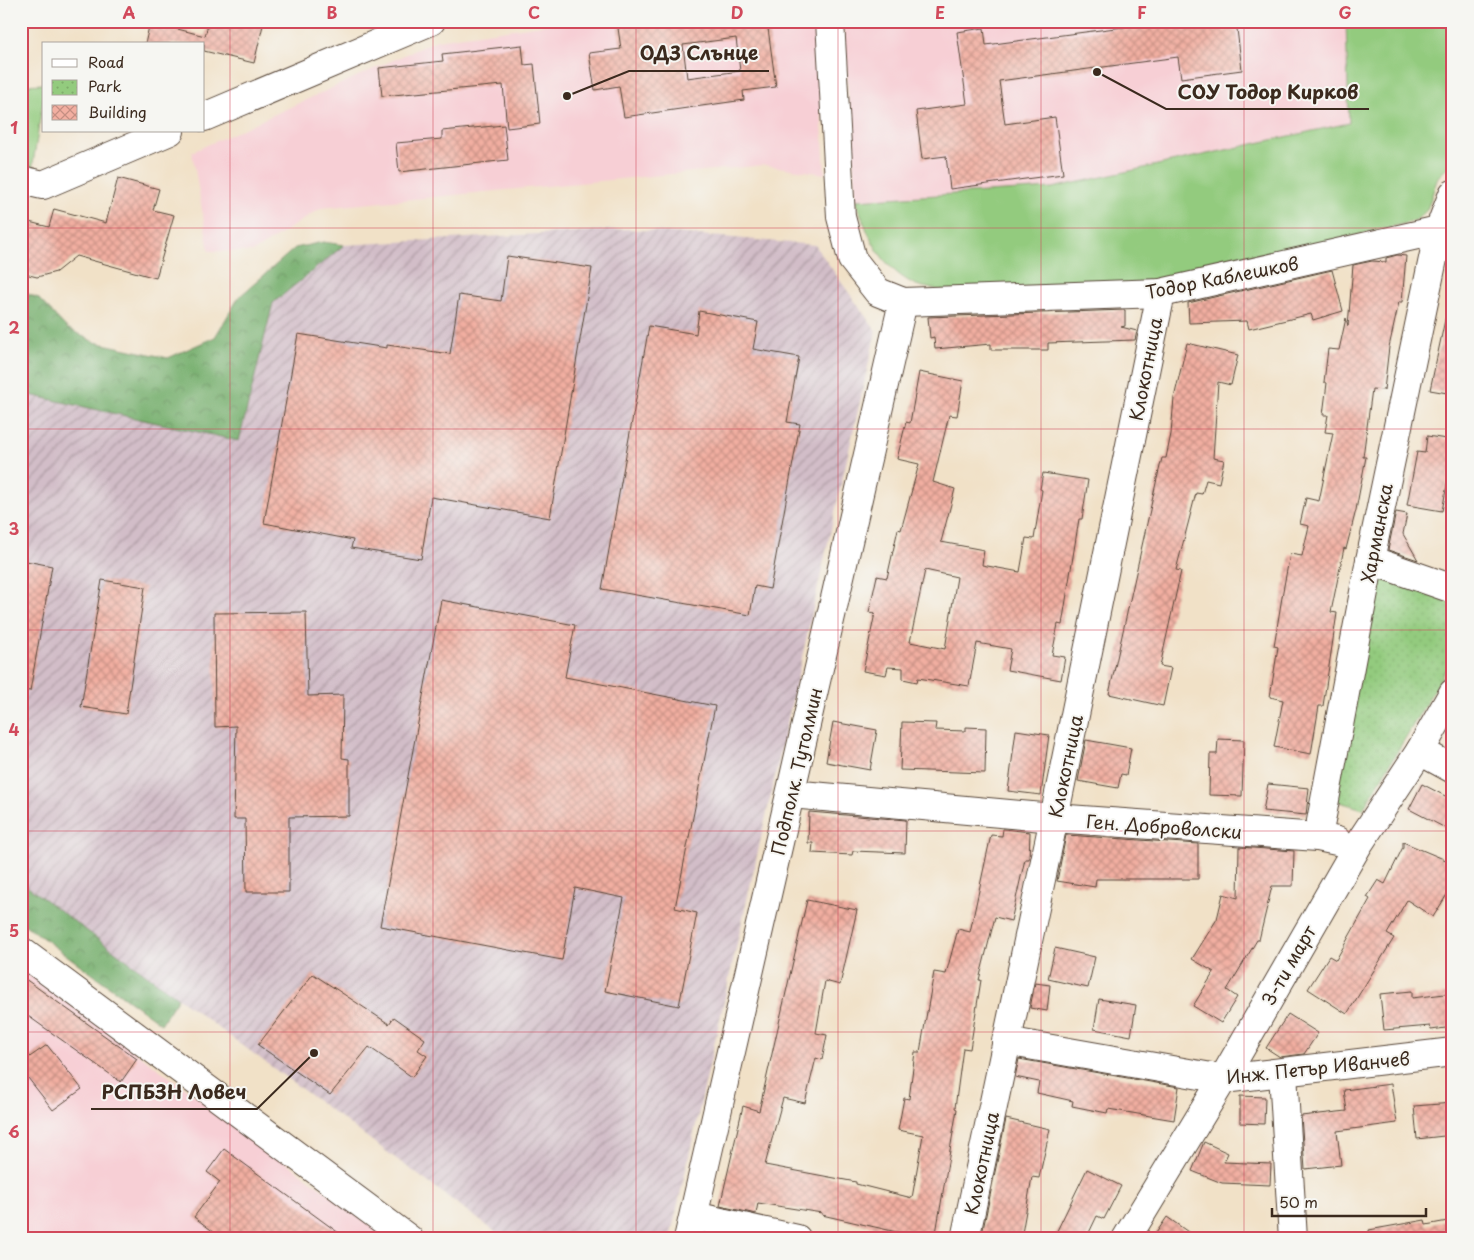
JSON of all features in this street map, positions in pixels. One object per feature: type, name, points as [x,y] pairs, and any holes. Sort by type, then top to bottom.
[{"type":"street","points":[[205,117],[431,21]]},
{"type":"street","points":[[830,21],[841,216],[852,259],[878,292],[903,302]]},
{"type":"street","points":[[21,180],[43,185],[168,132]]},
{"type":"street","points":[[1439,230],[1453,194]]},
{"type":"street","name":"Тодор Каблешков","points":[[903,302],[1161,293],[1439,230]]},
{"type":"street","name":"Харманска","points":[[1318,837],[1370,560],[1439,230]]},
{"type":"street","name":"Клокотница","points":[[965,1239],[1054,818],[1161,293]]},
{"type":"street","name":"Подполк. Тутолмин","points":[[691,1227],[903,302]]},
{"type":"street","points":[[1370,560],[1453,589]]},
{"type":"street","name":"3-ти март","points":[[1126,1239],[1223,1079],[1358,845],[1420,751],[1453,693]]},
{"type":"street","points":[[1420,751],[1453,769]]},
{"type":"street","name":"Ген. Доброволски","points":[[790,794],[1054,818],[1318,837],[1358,845]]},
{"type":"street","points":[[21,951],[410,1239]]},
{"type":"street","name":"Инж. Петър Иванчев","points":[[1006,1041],[1223,1079],[1453,1052]]},
{"type":"street","points":[[1283,1073],[1293,1239]]},
{"type":"street","points":[[691,1227],[797,1239]]},
{"type":"shaded area","points":[[570,21],[816,21],[825,174],[765,165],[321,208],[253,252],[209,251],[192,152],[437,40]]},
{"type":"shaded area","points":[[843,21],[1346,21],[1349,123],[1052,188],[856,200]]},
{"type":"shaded area","points":[[628,229],[815,245],[876,331],[670,1239],[505,1239],[21,882],[21,393],[239,441],[273,303],[344,245]]},
{"type":"shaded area","points":[[21,968],[391,1239],[21,1239]]},
{"type":"green space","points":[[1346,21],[1453,21],[1453,162],[1438,177],[1427,210],[1415,221],[1160,283],[946,291],[920,286],[901,276],[883,258],[865,225],[856,200],[1052,188],[1349,123]]},
{"type":"green space","points":[[42,84],[42,107],[32,170],[21,167],[21,85]]},
{"type":"green space","points":[[323,242],[344,245],[273,303],[239,441],[21,393],[21,291],[38,298],[67,328],[94,342],[168,358],[215,337],[239,297],[295,248]]},
{"type":"green space","points":[[1378,575],[1453,601],[1453,658],[1363,809],[1333,800]]},
{"type":"green space","points":[[21,882],[178,998],[161,1024],[21,922]]},
{"type":"building","points":[[209,21],[264,21],[254,63],[205,51],[205,42],[145,42],[150,22],[205,36]]},
{"type":"building","points":[[664,21],[767,21],[776,87],[743,91],[744,100],[624,117],[619,86],[595,90],[589,53],[621,49],[618,28]],"holes":[[[736,38],[740,71],[687,78],[683,45]]]},
{"type":"building","points":[[1169,21],[1236,21],[1242,70],[1181,78],[1178,57],[999,81],[1005,124],[1055,117],[1063,174],[950,189],[946,156],[922,159],[916,111],[967,104],[957,32],[984,28],[986,45]]},
{"type":"building","points":[[522,45],[524,65],[534,64],[540,124],[507,128],[503,85],[382,96],[379,68],[443,61],[442,54]]},
{"type":"building","points":[[504,125],[508,160],[399,172],[396,143],[442,139],[442,131]]},
{"type":"building","points":[[118,178],[159,189],[153,210],[174,215],[156,278],[76,256],[56,272],[37,277],[21,273],[21,220],[49,227],[54,209],[106,223]]},
{"type":"building","points":[[1397,255],[1406,256],[1402,302],[1399,302],[1389,347],[1384,390],[1372,389],[1363,457],[1366,457],[1356,510],[1346,549],[1344,548],[1331,612],[1337,613],[1323,706],[1319,706],[1311,754],[1274,747],[1283,700],[1270,697],[1278,647],[1274,646],[1283,591],[1290,554],[1302,556],[1309,526],[1300,524],[1306,498],[1319,501],[1333,433],[1325,432],[1328,415],[1323,415],[1327,383],[1324,382],[1328,349],[1339,350],[1346,318],[1348,326],[1353,265],[1372,261],[1386,262],[1386,258]]},
{"type":"building","points":[[507,256],[592,268],[550,518],[431,497],[421,559],[351,548],[353,540],[264,523],[298,334],[387,348],[387,345],[450,354],[459,295],[501,301]]},
{"type":"building","points":[[1332,270],[1343,311],[1313,320],[1311,314],[1249,329],[1247,321],[1189,323],[1188,303]]},
{"type":"building","points":[[1125,310],[1125,326],[1121,327],[1137,331],[1135,340],[1048,343],[1048,350],[991,350],[991,344],[935,349],[934,337],[930,338],[928,317]]},
{"type":"building","points":[[699,311],[758,322],[753,349],[799,357],[787,422],[800,424],[770,589],[755,586],[750,615],[602,589],[649,326],[696,334]]},
{"type":"building","points":[[1446,315],[1453,315],[1453,394],[1430,390]]},
{"type":"building","points":[[1187,343],[1238,355],[1231,385],[1218,382],[1213,458],[1224,460],[1219,483],[1206,480],[1202,494],[1196,493],[1176,570],[1181,571],[1160,666],[1171,668],[1163,706],[1109,694],[1162,458],[1166,458],[1171,434],[1174,398]]},
{"type":"building","points":[[919,372],[963,381],[957,416],[949,415],[933,482],[955,489],[941,542],[984,550],[982,565],[1020,572],[1026,538],[1034,539],[1043,473],[1088,480],[1082,519],[1079,519],[1062,625],[1058,624],[1052,655],[1065,657],[1061,680],[1007,670],[1011,649],[977,643],[969,686],[918,678],[917,682],[903,679],[903,668],[888,667],[886,675],[863,671],[875,613],[869,612],[877,576],[887,578],[898,529],[901,530],[919,464],[897,459],[906,422],[910,423]],"holes":[[[925,570],[957,577],[945,649],[910,642]]]},
{"type":"building","points":[[1427,436],[1453,440],[1453,474],[1449,474],[1442,511],[1407,505],[1417,452],[1425,453]]},
{"type":"building","points":[[1396,512],[1407,514],[1403,534],[1418,560],[1388,550]]},
{"type":"building","points":[[21,560],[52,566],[30,691],[21,690]]},
{"type":"building","points":[[102,580],[145,587],[126,714],[81,707]]},
{"type":"building","points":[[441,600],[575,625],[565,677],[715,706],[675,908],[697,913],[679,1006],[605,991],[624,898],[575,888],[562,960],[380,926]]},
{"type":"building","points":[[306,612],[308,696],[343,695],[342,758],[349,759],[349,816],[289,817],[289,892],[246,892],[245,819],[234,819],[236,726],[215,727],[214,613]]},
{"type":"building","points":[[833,722],[877,730],[870,770],[826,762]]},
{"type":"building","points":[[902,722],[936,723],[935,730],[966,731],[966,727],[986,728],[985,773],[900,770]]},
{"type":"building","points":[[1016,730],[1049,735],[1041,795],[1008,791]]},
{"type":"building","points":[[1218,739],[1244,740],[1242,796],[1209,795],[1210,754],[1217,754]]},
{"type":"building","points":[[1086,740],[1131,748],[1126,775],[1121,774],[1118,788],[1078,781]]},
{"type":"building","points":[[1268,784],[1309,788],[1306,815],[1263,811]]},
{"type":"building","points":[[1422,784],[1453,800],[1453,832],[1409,809]]},
{"type":"building","points":[[809,812],[906,820],[905,853],[853,851],[852,855],[812,853],[813,843],[808,843]]},
{"type":"building","points":[[1003,829],[1030,832],[1029,859],[1025,859],[1011,921],[995,917],[979,980],[981,980],[970,1049],[963,1048],[955,1108],[957,1109],[935,1239],[822,1215],[822,1213],[758,1203],[756,1214],[720,1206],[743,1106],[759,1111],[807,900],[857,910],[840,985],[825,981],[816,1033],[827,1035],[822,1060],[816,1058],[805,1103],[783,1098],[765,1165],[856,1182],[856,1184],[912,1198],[923,1135],[898,1130],[904,1098],[909,1099],[915,1052],[920,1052],[934,972],[946,974],[958,929],[970,932],[991,835],[1002,836]]},
{"type":"building","points":[[1066,835],[1198,844],[1198,879],[1096,879],[1095,887],[1057,881]]},
{"type":"building","points":[[1403,842],[1453,863],[1453,885],[1433,917],[1407,900],[1387,934],[1394,938],[1347,1014],[1308,989],[1329,956],[1336,960],[1370,899],[1367,897],[1378,880],[1385,884],[1403,847]]},
{"type":"building","points":[[1239,847],[1294,851],[1293,886],[1272,886],[1259,940],[1257,940],[1227,990],[1237,997],[1221,1023],[1193,1006],[1214,972],[1192,959],[1217,919],[1223,894],[1238,898]]},
{"type":"building","points":[[1055,948],[1095,957],[1088,988],[1048,979]]},
{"type":"building","points":[[313,974],[389,1024],[394,1017],[425,1039],[418,1050],[427,1056],[412,1077],[369,1047],[330,1095],[258,1045]]},
{"type":"building","points":[[21,976],[137,1059],[121,1082],[21,1011]]},
{"type":"building","points":[[1035,983],[1050,985],[1047,1011],[1030,1008]]},
{"type":"building","points":[[1412,991],[1412,998],[1453,993],[1453,1027],[1431,1030],[1430,1026],[1384,1030],[1380,994]]},
{"type":"building","points":[[1099,999],[1136,1005],[1131,1036],[1094,1029]]},
{"type":"building","points":[[1288,1014],[1318,1033],[1304,1054],[1280,1057],[1266,1048]]},
{"type":"building","points":[[47,1045],[82,1089],[53,1110],[21,1069],[21,1063]]},
{"type":"building","points":[[1019,1059],[1179,1087],[1174,1120],[1108,1109],[1107,1113],[1072,1106],[1073,1101],[1037,1093],[1039,1082],[1015,1077]]},
{"type":"building","points":[[1391,1084],[1397,1123],[1337,1131],[1341,1165],[1305,1169],[1301,1116],[1347,1111],[1344,1090]]},
{"type":"building","points":[[1240,1096],[1265,1097],[1264,1124],[1240,1123]]},
{"type":"building","points":[[1453,1103],[1453,1135],[1417,1139],[1414,1106]]},
{"type":"building","points":[[1006,1119],[1050,1129],[1039,1178],[1032,1177],[1021,1239],[981,1239]]},
{"type":"building","points":[[1204,1142],[1228,1153],[1224,1162],[1271,1164],[1270,1185],[1222,1183],[1192,1171]]},
{"type":"building","points":[[224,1149],[347,1239],[223,1239],[194,1217],[220,1182],[207,1172]]},
{"type":"building","points":[[1087,1169],[1121,1186],[1104,1219],[1097,1216],[1086,1239],[1053,1239]]},
{"type":"building","points":[[1167,1217],[1198,1239],[1152,1239]]},
{"type":"building","points":[[1425,1220],[1426,1225],[1453,1220],[1453,1239],[1370,1239],[1369,1230]]},
{"type":"place","name":"СОУ Тодор Кирков","points":[[1097,72]]},
{"type":"place","name":"ОДЗ Слънце","points":[[567,96]]},
{"type":"place","name":"РСПБЗН Ловеч","points":[[314,1053]]}]
